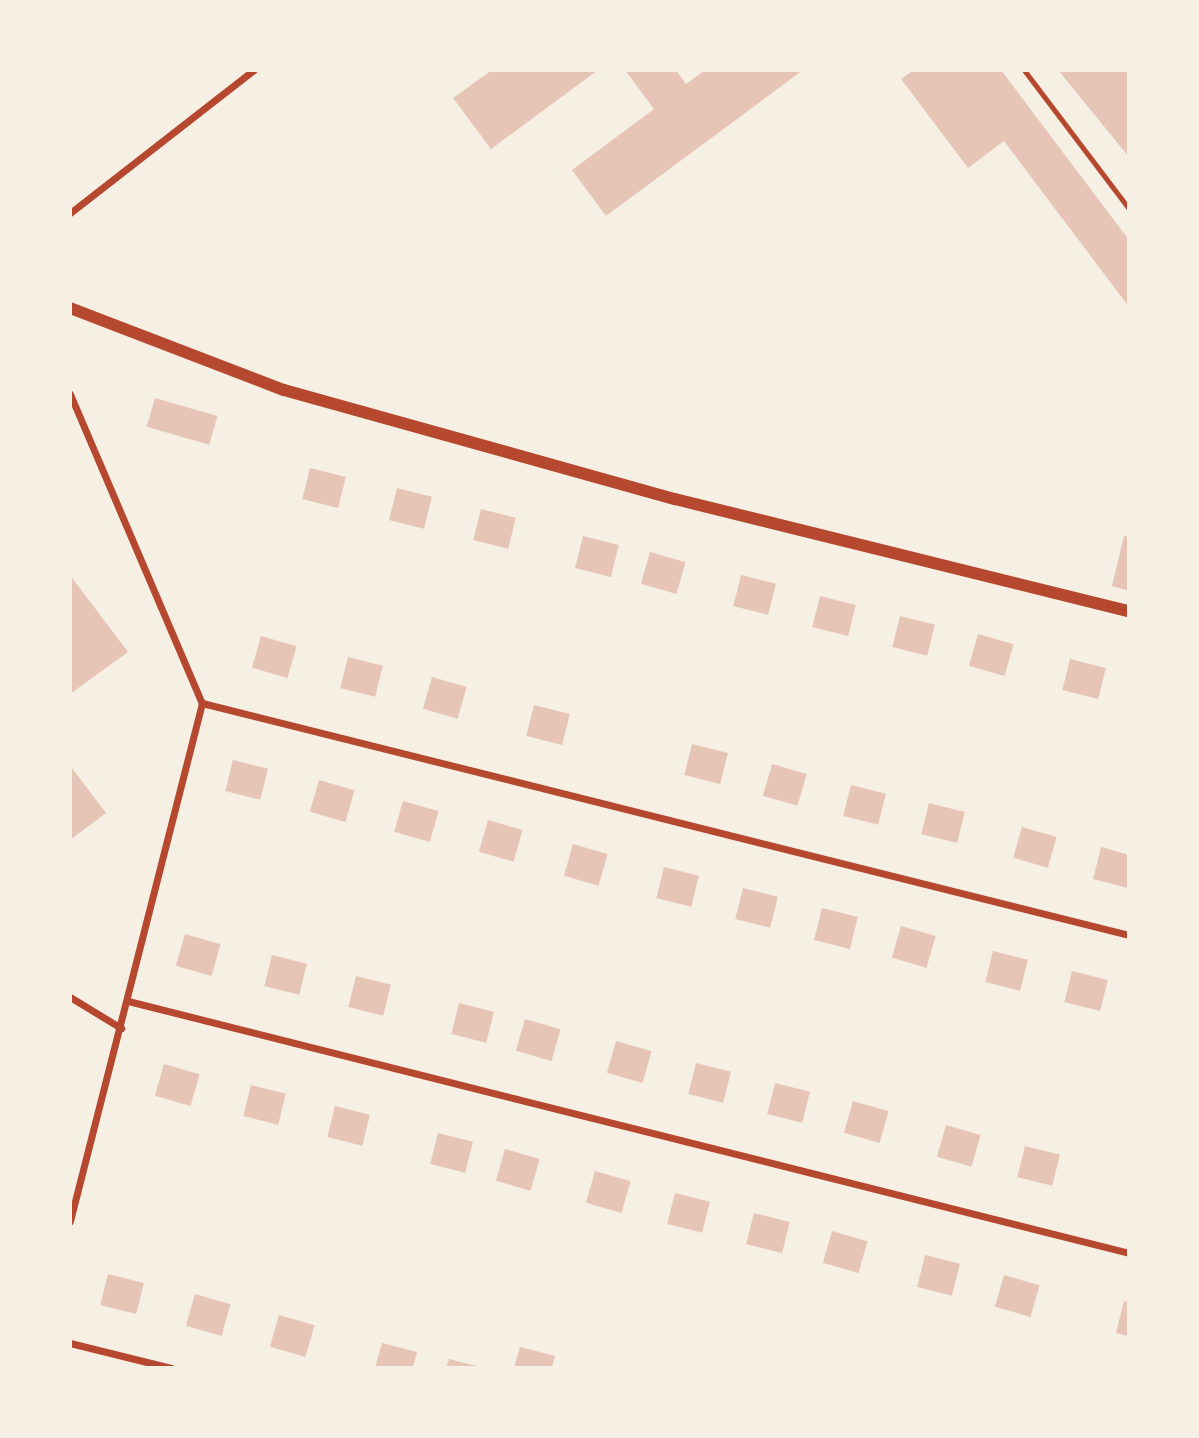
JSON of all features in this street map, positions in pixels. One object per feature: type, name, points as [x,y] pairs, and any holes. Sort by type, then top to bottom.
[{"type":"street","points":[[70,213],[254,70]]},
{"type":"street","points":[[70,308],[284,390],[675,499],[1129,611]]},
{"type":"street","points":[[70,394],[202,703],[70,1221]]},
{"type":"street","points":[[202,703],[1129,935]]},
{"type":"street","points":[[70,997],[121,1028]]},
{"type":"street","points":[[128,1001],[1129,1253]]},
{"type":"street","points":[[70,1184],[79,1186]]},
{"type":"street","points":[[70,1343],[171,1368]]},
{"type":"lane","points":[[1024,70],[1129,209]]},
{"type":"building","points":[[492,70],[598,70],[491,149],[453,98]]},
{"type":"building","points":[[625,70],[676,70],[686,84],[705,70],[803,70],[606,216],[572,170],[654,109]]},
{"type":"building","points":[[914,70],[1001,70],[1129,240],[1129,307],[1004,141],[968,168],[901,79]]},
{"type":"building","points":[[1058,70],[1129,70],[1129,157]]},
{"type":"building","points":[[155,398],[217,416],[209,445],[147,427]]},
{"type":"building","points":[[310,468],[346,477],[338,508],[302,499]]},
{"type":"building","points":[[397,488],[432,497],[424,529],[389,520]]},
{"type":"building","points":[[481,509],[516,518],[508,549],[473,540]]},
{"type":"building","points":[[583,536],[619,545],[611,577],[575,568]]},
{"type":"building","points":[[1124,536],[1129,537],[1129,591],[1112,586]]},
{"type":"building","points":[[650,552],[686,562],[676,594],[641,584]]},
{"type":"building","points":[[70,575],[128,652],[70,694]]},
{"type":"building","points":[[741,575],[776,584],[768,615],[733,606]]},
{"type":"building","points":[[820,596],[856,605],[848,636],[812,627]]},
{"type":"building","points":[[900,616],[935,625],[927,656],[892,647]]},
{"type":"building","points":[[978,634],[1014,644],[1004,676],[969,666]]},
{"type":"building","points":[[261,636],[297,646],[287,678],[252,668]]},
{"type":"building","points":[[348,657],[383,666],[375,697],[340,688]]},
{"type":"building","points":[[1070,659],[1106,668],[1098,699],[1062,690]]},
{"type":"building","points":[[432,677],[467,687],[458,719],[423,709]]},
{"type":"building","points":[[534,705],[570,714],[562,745],[526,736]]},
{"type":"building","points":[[692,744],[728,753],[720,784],[684,775]]},
{"type":"building","points":[[233,760],[268,769],[260,800],[225,791]]},
{"type":"building","points":[[772,764],[807,774],[798,806],[763,796]]},
{"type":"building","points":[[72,768],[106,813],[70,840],[70,770]]},
{"type":"building","points":[[319,780],[355,790],[345,822],[310,812]]},
{"type":"building","points":[[851,785],[886,794],[878,825],[843,816]]},
{"type":"building","points":[[403,801],[439,811],[430,842],[394,832]]},
{"type":"building","points":[[929,803],[965,812],[957,843],[921,834]]},
{"type":"building","points":[[488,820],[523,830],[514,862],[479,852]]},
{"type":"building","points":[[1022,827],[1057,837],[1048,868],[1013,858]]},
{"type":"building","points":[[573,844],[608,854],[599,886],[564,876]]},
{"type":"building","points":[[1101,847],[1129,855],[1128,888],[1093,879]]},
{"type":"building","points":[[664,867],[699,876],[691,907],[656,898]]},
{"type":"building","points":[[743,888],[778,897],[770,928],[735,919]]},
{"type":"building","points":[[822,908],[858,917],[850,949],[814,940]]},
{"type":"building","points":[[901,926],[936,936],[927,968],[892,958]]},
{"type":"building","points":[[185,934],[221,944],[211,976],[176,966]]},
{"type":"building","points":[[993,951],[1028,960],[1020,991],[985,982]]},
{"type":"building","points":[[272,955],[307,964],[299,995],[264,986]]},
{"type":"building","points":[[1072,971],[1108,980],[1100,1011],[1064,1002]]},
{"type":"building","points":[[356,976],[391,985],[383,1016],[348,1007]]},
{"type":"building","points":[[459,1003],[494,1012],[486,1043],[451,1034]]},
{"type":"building","points":[[525,1019],[561,1029],[551,1061],[516,1051]]},
{"type":"building","points":[[616,1041],[652,1051],[642,1083],[607,1073]]},
{"type":"building","points":[[696,1063],[731,1072],[723,1103],[688,1094]]},
{"type":"building","points":[[164,1064],[200,1074],[190,1106],[155,1096]]},
{"type":"building","points":[[775,1083],[810,1092],[802,1123],[767,1114]]},
{"type":"building","points":[[251,1085],[286,1094],[278,1125],[243,1116]]},
{"type":"building","points":[[853,1101],[889,1111],[879,1143],[844,1133]]},
{"type":"building","points":[[335,1106],[370,1115],[362,1146],[327,1137]]},
{"type":"building","points":[[946,1125],[981,1135],[972,1167],[937,1157]]},
{"type":"building","points":[[438,1133],[473,1142],[465,1173],[430,1164]]},
{"type":"building","points":[[1025,1146],[1060,1155],[1052,1186],[1017,1177]]},
{"type":"building","points":[[505,1149],[540,1159],[531,1191],[496,1181]]},
{"type":"building","points":[[595,1171],[631,1181],[621,1213],[586,1203]]},
{"type":"building","points":[[675,1193],[710,1202],[702,1233],[667,1224]]},
{"type":"building","points":[[754,1213],[790,1222],[782,1253],[746,1244]]},
{"type":"building","points":[[832,1231],[868,1241],[858,1273],[823,1263]]},
{"type":"building","points":[[925,1255],[960,1264],[952,1296],[917,1287]]},
{"type":"building","points":[[108,1274],[144,1283],[136,1314],[100,1305]]},
{"type":"building","points":[[1004,1275],[1040,1285],[1030,1317],[995,1307]]},
{"type":"building","points":[[195,1294],[231,1304],[221,1336],[186,1326]]},
{"type":"building","points":[[1124,1301],[1129,1303],[1129,1336],[1116,1333]]},
{"type":"building","points":[[279,1315],[315,1325],[305,1357],[270,1347]]},
{"type":"building","points":[[382,1343],[417,1352],[413,1368],[375,1368]]},
{"type":"building","points":[[520,1347],[555,1356],[552,1368],[514,1368]]},
{"type":"building","points":[[449,1359],[481,1367],[481,1368],[446,1368]]}]
